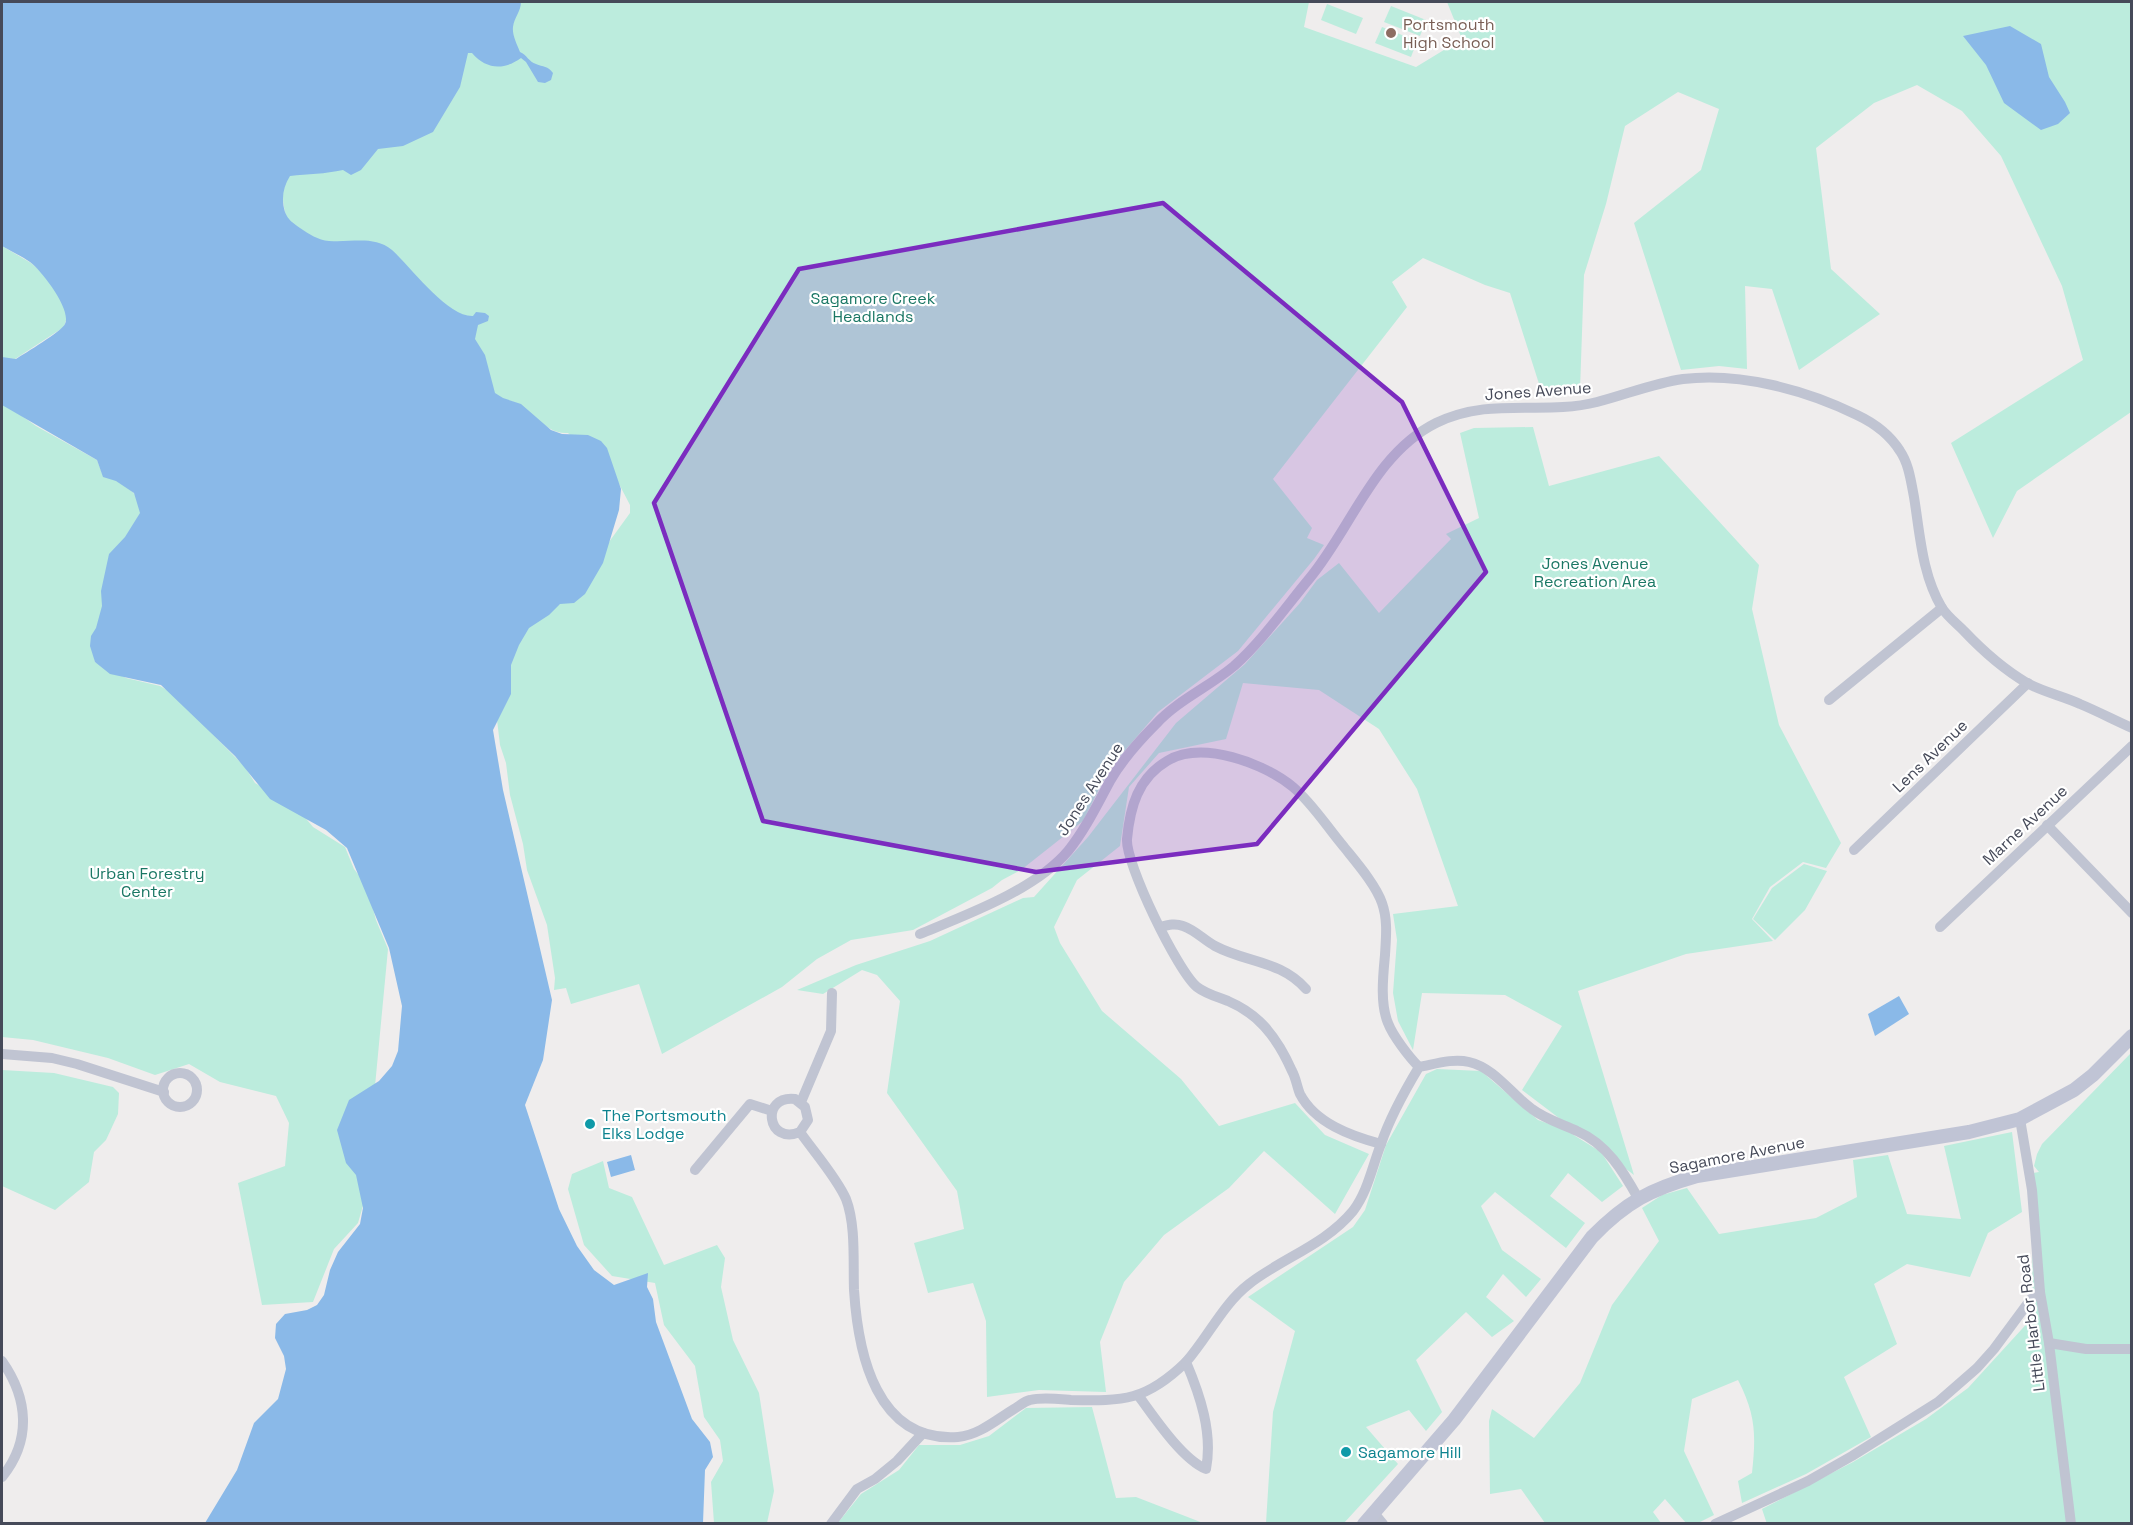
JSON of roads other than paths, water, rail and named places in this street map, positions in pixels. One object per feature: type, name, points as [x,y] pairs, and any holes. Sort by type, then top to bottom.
[{"type":"main road","name":"Sagamore Avenue","points":[[1369,1518],[1454,1420],[1592,1237],[1610,1218],[1638,1198],[1672,1183],[1697,1176],[1969,1132],[2020,1119],[2074,1090],[2093,1075],[2132,1036]]},
{"type":"street","name":"Jones Avenue","points":[[920,934],[987,904],[1046,872],[1085,828],[1112,777],[1156,722],[1171,709],[1215,681],[1238,662],[1260,638],[1323,561],[1392,458],[1421,432],[1436,423],[1469,411],[1487,408],[1576,406],[1679,380],[1716,377],[1752,382],[1803,394],[1855,414],[1873,423],[1889,436],[1905,459],[1912,483],[1926,570],[1942,608],[1989,657],[2028,683],[2132,728]]},
{"type":"street","points":[[1829,700],[1942,608]]},
{"type":"street","name":"Lens Avenue","points":[[1854,850],[2028,683]]},
{"type":"street","name":"Marne Avenue","points":[[1940,927],[2132,746]]},
{"type":"street","points":[[1380,1144],[1364,1140],[1325,1122],[1301,1095],[1292,1071],[1269,1032],[1249,1012],[1199,989],[1190,980],[1160,927],[1127,848],[1129,822],[1138,790],[1152,769],[1176,755],[1204,752],[1240,759],[1292,786],[1307,801],[1351,856],[1381,899],[1387,919],[1383,974],[1384,1006],[1388,1024],[1419,1067]]},
{"type":"street","points":[[2047,825],[2132,913]]},
{"type":"street","points":[[1160,927],[1173,924],[1182,925],[1214,946],[1289,973],[1306,989]]},
{"type":"street","points":[[801,1102],[831,1031],[832,993]]},
{"type":"street","points":[[2,1054],[52,1058],[164,1092]]},
{"type":"street","points":[[800,1132],[846,1199],[851,1218],[854,1293],[861,1344],[872,1379],[886,1406],[907,1427],[923,1433],[947,1437],[961,1437],[978,1432],[1029,1400],[1107,1401],[1138,1395],[1162,1384],[1200,1346],[1226,1308],[1248,1284],[1317,1242],[1353,1211],[1369,1181],[1380,1144],[1402,1095],[1419,1067],[1458,1060],[1488,1070],[1532,1109],[1549,1119],[1580,1131],[1604,1149],[1623,1170],[1638,1198]]},
{"type":"street","points":[[795,1099],[801,1102],[808,1113],[808,1120],[800,1132],[786,1135],[780,1132],[774,1126],[772,1119],[772,1111],[776,1104],[782,1100],[795,1099]]},
{"type":"street","points":[[695,1170],[750,1104],[772,1111]]},
{"type":"street","name":"Little Harbor Road","points":[[2020,1119],[2032,1190],[2040,1292],[2049,1343],[2071,1524]]},
{"type":"street","points":[[1715,1524],[1808,1480],[1861,1451],[1938,1402],[1977,1368],[2031,1299],[2040,1292]]},
{"type":"street","points":[[2049,1343],[2086,1349],[2132,1349]]},
{"type":"street","points":[[2,1361],[20,1392],[23,1412],[23,1424],[17,1451],[2,1477]]},
{"type":"street","points":[[1138,1395],[1174,1441],[1199,1466],[1206,1469],[1209,1441],[1186,1362]]},
{"type":"street","points":[[831,1524],[857,1489],[875,1479],[897,1461],[923,1433]]},
{"type":"street","points":[[1369,1518],[1383,1524]]},
{"type":"water","points":[[2,2],[521,2],[513,27],[516,43],[520,52],[532,62],[553,73],[551,80],[545,83],[538,82],[521,58],[508,65],[495,66],[468,53],[460,87],[433,132],[403,146],[378,149],[361,170],[351,175],[343,170],[290,176],[284,189],[283,202],[289,219],[310,234],[329,241],[370,241],[385,245],[430,290],[452,308],[463,314],[473,316],[476,312],[489,316],[488,321],[478,325],[475,339],[485,355],[495,393],[521,404],[551,430],[562,434],[588,435],[601,441],[607,448],[621,489],[619,510],[603,563],[585,594],[574,603],[560,604],[549,615],[529,628],[511,665],[511,694],[493,730],[503,790],[552,1000],[543,1060],[525,1105],[559,1209],[577,1246],[594,1270],[614,1285],[648,1273],[647,1287],[653,1299],[656,1322],[692,1419],[710,1442],[713,1457],[705,1470],[703,1523],[205,1523],[237,1470],[254,1423],[278,1399],[286,1369],[284,1356],[275,1338],[276,1324],[285,1314],[307,1310],[317,1305],[324,1295],[330,1270],[338,1252],[360,1224],[363,1208],[356,1175],[346,1163],[337,1130],[349,1100],[379,1081],[392,1066],[398,1051],[402,1006],[389,948],[347,848],[326,830],[270,799],[235,756],[161,685],[110,674],[95,662],[90,646],[91,636],[96,628],[102,606],[101,591],[109,554],[125,537],[140,513],[134,493],[116,481],[103,477],[97,460],[2,405],[2,357],[16,359],[62,328],[66,318],[55,291],[42,274],[30,262],[2,246]]},
{"type":"water","points":[[2010,26],[2041,44],[2049,77],[2070,113],[2058,124],[2041,130],[2004,103],[1986,65],[1963,36]]},
{"type":"water","points":[[1899,996],[1909,1014],[1875,1036],[1868,1014]]},
{"type":"water","points":[[631,1155],[635,1170],[611,1177],[607,1162]]},
{"type":"place","name":"Portsmouth High School","points":[[1391,33]]},
{"type":"place","name":"The Portsmouth Elks Lodge","points":[[590,1124]]},
{"type":"place","name":"Sagamore Hill","points":[[1346,1452]]},
{"type":"park label","name":"Sagamore Creek Headlands","points":[[873,307]]},
{"type":"park label","name":"Jones Avenue Recreation Area","points":[[1595,572]]},
{"type":"park label","name":"Urban Forestry Center","points":[[147,882]]}]
